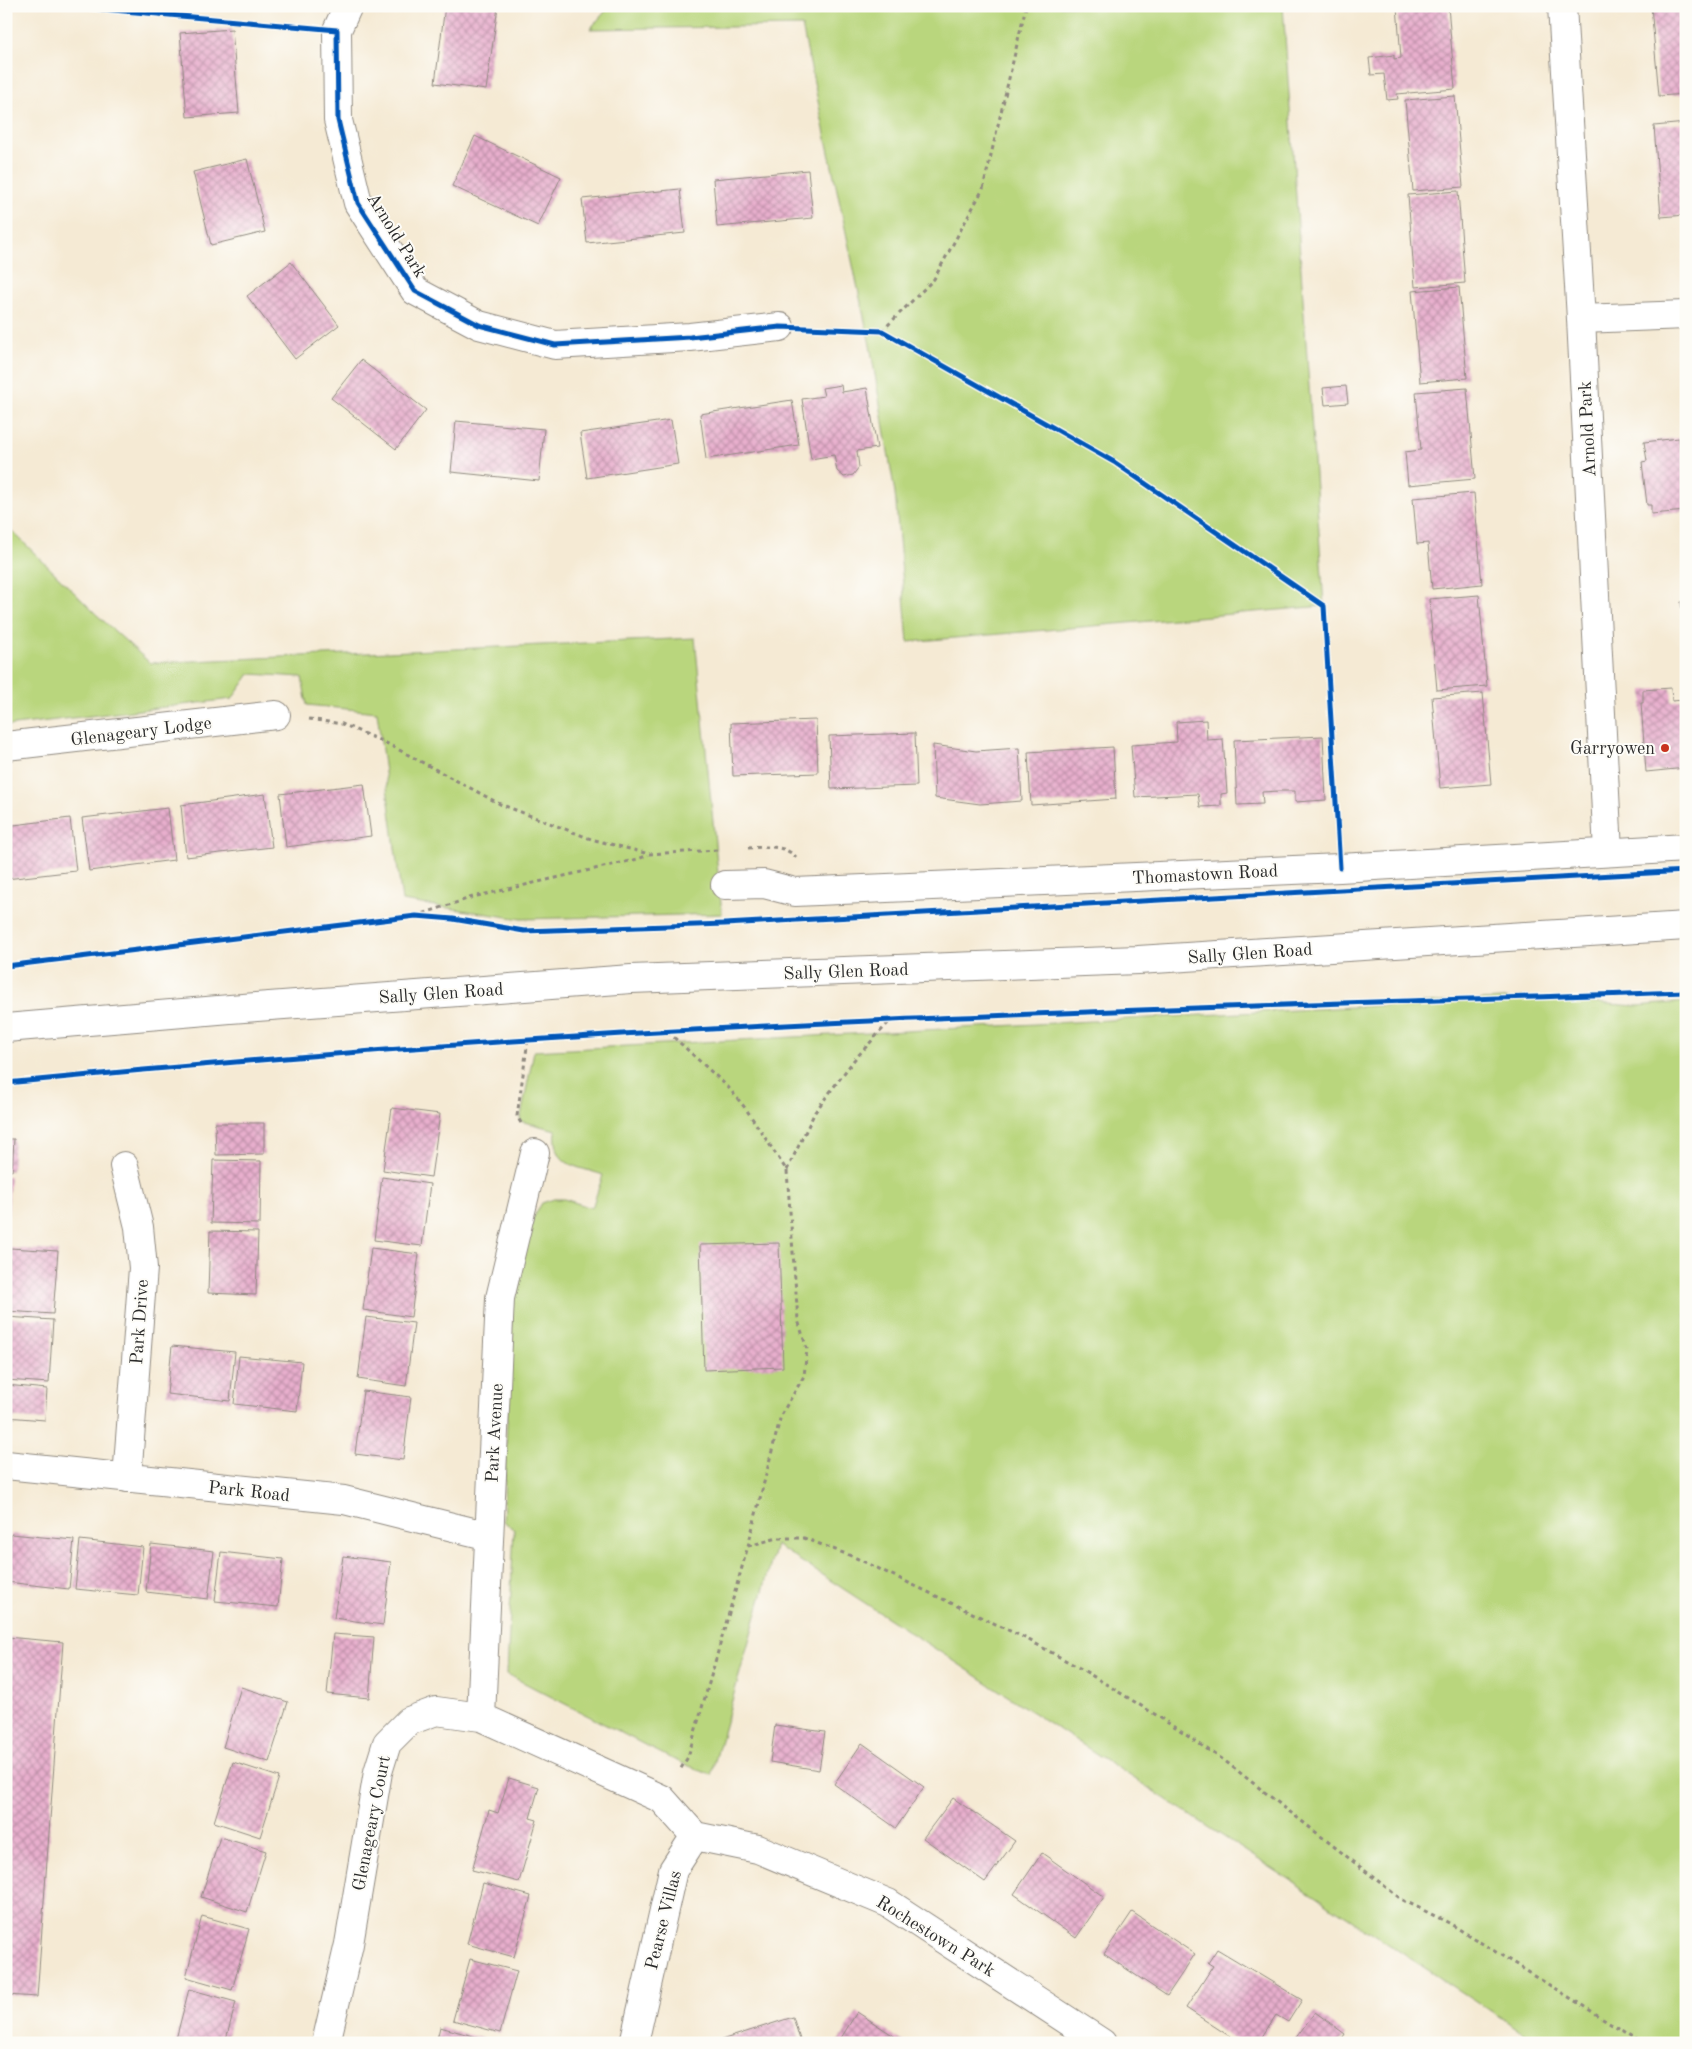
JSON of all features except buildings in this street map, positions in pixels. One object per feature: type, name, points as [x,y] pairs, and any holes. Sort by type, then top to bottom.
[{"type":"street","name":"Arnold Park","points":[[1562,6],[1581,319],[1608,852]]},
{"type":"street","name":"Arnold Park","points":[[342,18],[338,120],[358,203],[415,291],[479,325],[555,345],[690,338],[780,326]]},
{"type":"street","points":[[1581,319],[1686,315]]},
{"type":"street","name":"Glenageary Lodge","points":[[6,746],[276,715]]},
{"type":"street","name":"Thomastown Road","points":[[725,885],[764,884],[795,892],[1340,868],[1686,848]]},
{"type":"street","name":"Sally Glen Road","points":[[6,1028],[632,979],[1138,960],[1686,926]]},
{"type":"street","name":"Park Avenue","points":[[481,1717],[500,1298],[535,1153]]},
{"type":"street","name":"Park Drive","points":[[124,1166],[139,1227],[143,1268],[127,1478]]},
{"type":"street","name":"Park Road","points":[[6,1465],[344,1500],[489,1536]]},
{"type":"street","name":"Glenageary Court","points":[[326,2043],[349,1944],[378,1772],[387,1743],[409,1721],[436,1711],[481,1717],[662,1800],[695,1836]]},
{"type":"street","name":"Rochestown Park","points":[[695,1836],[758,1849],[888,1903],[1102,2043]]},
{"type":"street","name":"Pearse Villas","points":[[634,2043],[673,1870],[695,1836]]},
{"type":"path","points":[[68,6],[342,18]]},
{"type":"path","points":[[882,331],[934,279],[983,189],[1026,6]]},
{"type":"path","points":[[780,326],[882,331],[1114,462],[1324,606],[1340,868]]},
{"type":"path","points":[[276,715],[342,724],[388,744],[500,804],[591,839],[649,854],[725,850]]},
{"type":"path","points":[[744,848],[772,847],[789,849],[813,877],[815,891]]},
{"type":"path","points":[[407,917],[416,916],[473,897],[638,859],[649,854]]},
{"type":"path","points":[[416,916],[435,918]]},
{"type":"path","points":[[881,1020],[901,1020]]},
{"type":"path","points":[[787,1171],[815,1112],[854,1060],[891,1020]]},
{"type":"path","points":[[658,1032],[678,1031]]},
{"type":"path","points":[[662,1800],[688,1757],[748,1546],[781,1415],[804,1376],[807,1349],[798,1320],[787,1171],[746,1109],[728,1087],[668,1032]]},
{"type":"path","points":[[518,1041],[537,1039]]},
{"type":"path","points":[[528,1040],[517,1116],[535,1153]]},
{"type":"path","points":[[748,1546],[778,1538],[804,1538],[889,1573],[1043,1648],[1156,1715],[1225,1761],[1401,1899],[1449,1924],[1643,2043]]},
{"type":"green space","points":[[610,6],[1283,6],[1324,606],[908,642],[895,493],[870,345],[802,26],[590,29]]},
{"type":"green space","points":[[6,525],[97,615],[150,663],[695,638],[722,914],[521,919],[402,901],[377,712],[307,705],[302,677],[250,674],[232,699],[6,726]]},
{"type":"green space","points":[[1520,998],[1637,1006],[1686,1002],[1686,2043],[1540,2043],[776,1545],[711,1775],[670,1758],[507,1674],[514,1529],[503,1521],[512,1300],[532,1220],[542,1203],[554,1199],[564,1199],[592,1208],[603,1175],[575,1166],[562,1158],[558,1152],[556,1130],[520,1121],[534,1051]]},
{"type":"cycle path","points":[[68,6],[337,30],[338,120],[358,203],[415,291],[479,325],[555,345],[690,337],[780,327],[882,331],[1114,462],[1324,606],[1340,868]]},
{"type":"cycle path","points":[[6,966],[416,916],[453,919],[524,931],[725,924],[1686,871]]},
{"type":"cycle path","points":[[6,1083],[338,1054],[670,1031],[1090,1012],[1686,992]]},
{"type":"place","name":"Garryowen","points":[[1665,748]]}]
